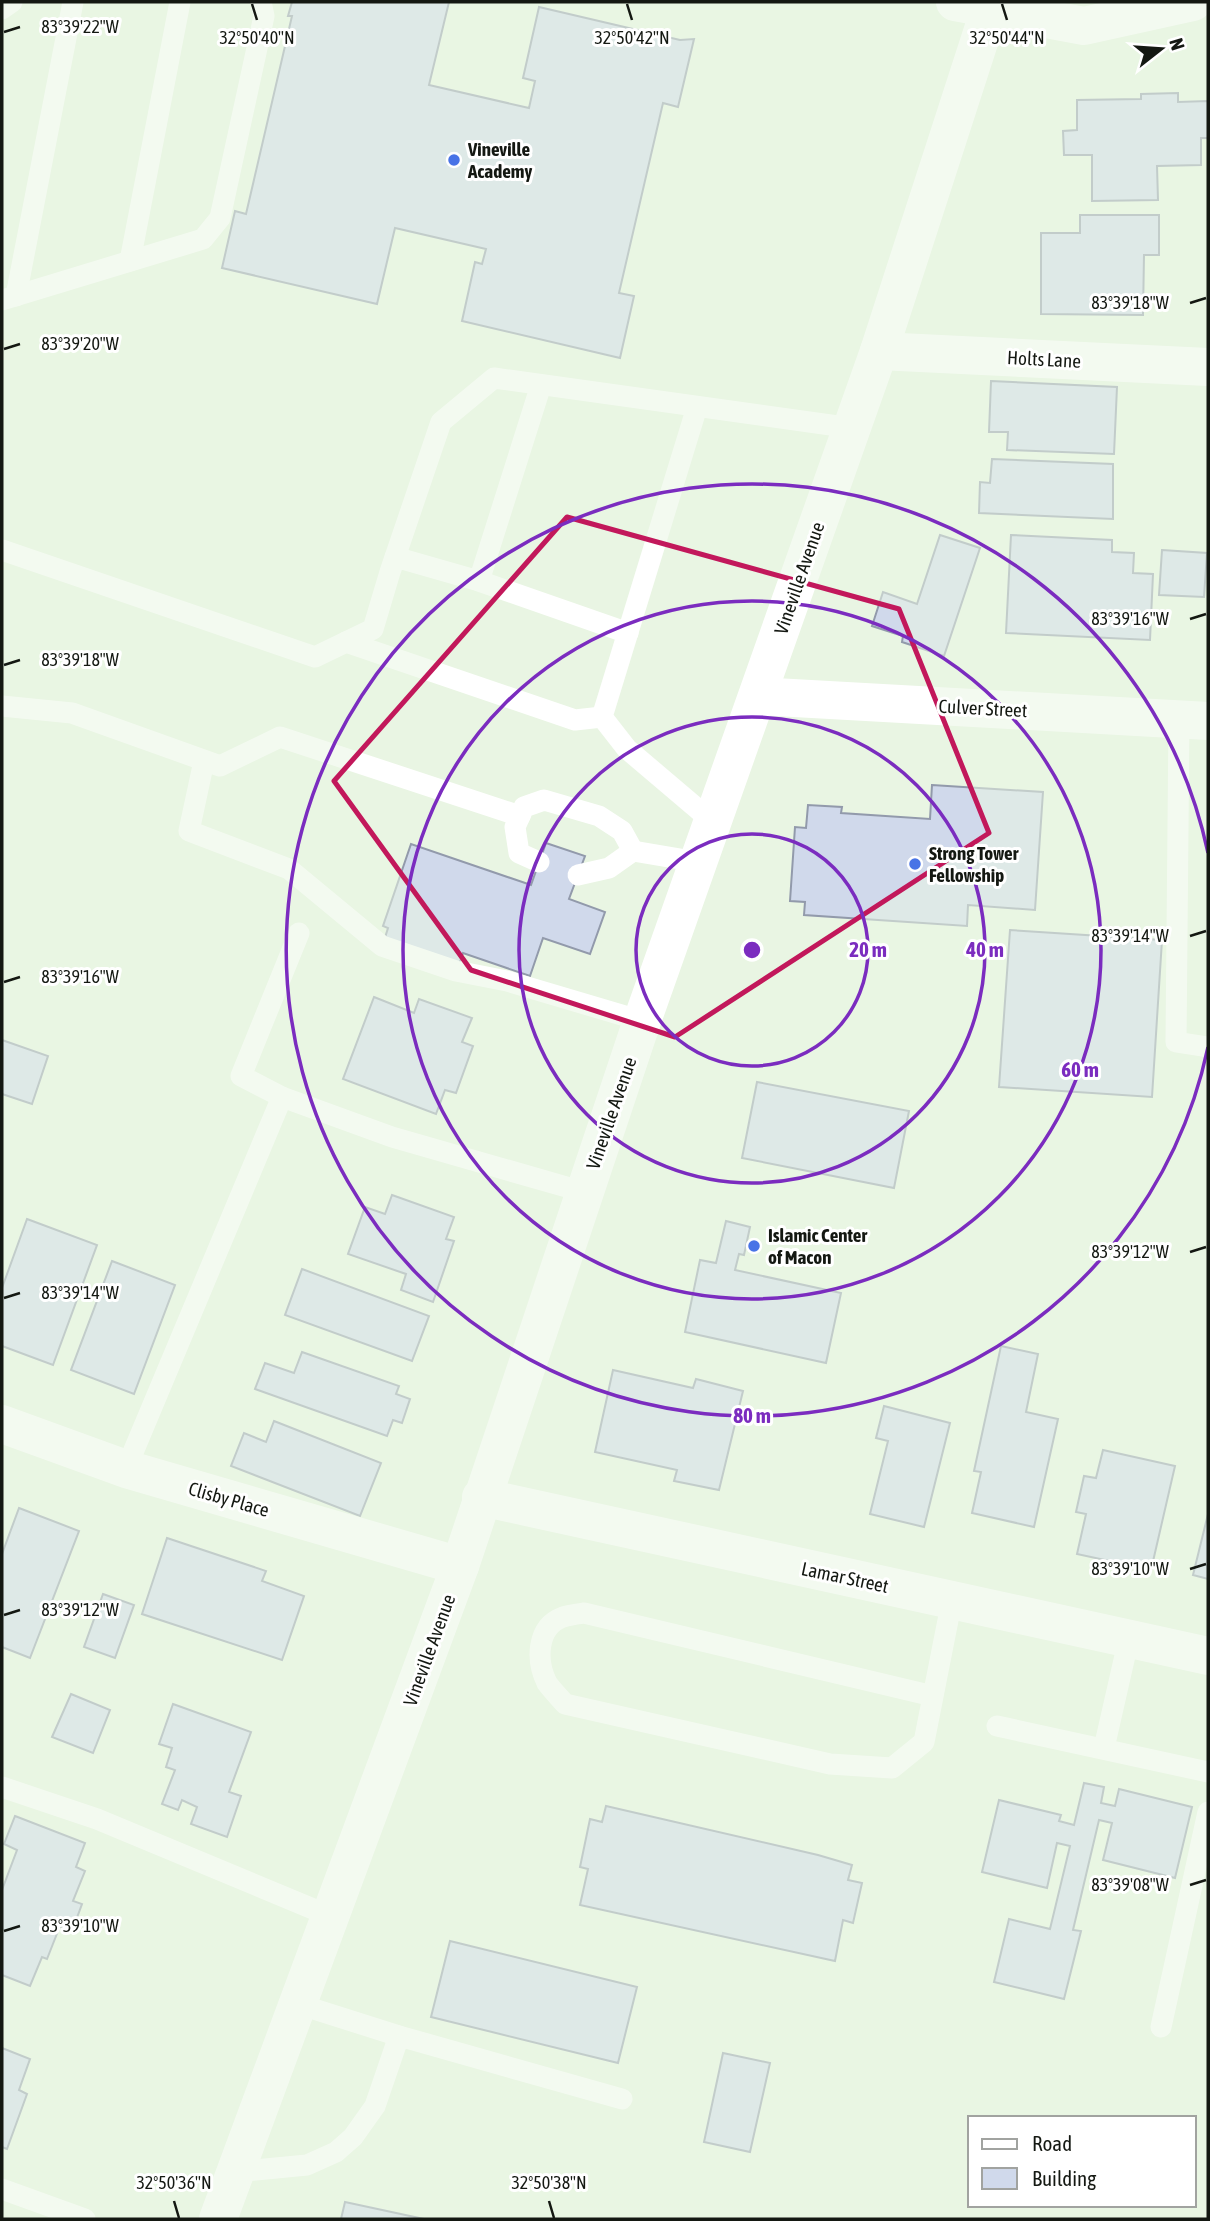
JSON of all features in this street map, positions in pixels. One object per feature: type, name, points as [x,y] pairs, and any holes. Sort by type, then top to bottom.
[{"type":"main road","points":[[979,4],[1084,26],[1193,2]]},
{"type":"main road","name":"Vineville Avenue","points":[[218,2219],[460,1566],[642,1021],[879,351],[979,4]]},
{"type":"main road","name":"Holts Lane","points":[[879,351],[1208,368]]},
{"type":"main road","name":"Culver Street","points":[[758,696],[1194,720]]},
{"type":"main road","name":"Clisby Place","points":[[2,1423],[126,1469],[460,1566]]},
{"type":"main road","name":"Lamar Street","points":[[481,1497],[1208,1656]]},
{"type":"lane","points":[[2,9],[12,2]]},
{"type":"lane","points":[[73,2],[9,298],[203,239],[220,218],[264,16],[261,2]]},
{"type":"lane","points":[[130,261],[180,2]]},
{"type":"lane","points":[[2,550],[315,657],[373,629],[441,422],[494,379],[852,428]]},
{"type":"lane","points":[[479,581],[541,385]]},
{"type":"lane","points":[[602,717],[697,407]]},
{"type":"lane","points":[[395,557],[479,581],[628,633]]},
{"type":"lane","points":[[346,642],[575,720],[602,717]]},
{"type":"lane","points":[[2,706],[72,713],[220,765],[280,737],[520,816]]},
{"type":"lane","points":[[602,717],[627,749],[713,822]]},
{"type":"lane","points":[[1194,720],[1176,1042],[1208,1047]]},
{"type":"lane","points":[[204,761],[189,831],[289,869],[382,946],[456,971],[507,981],[642,1021]]},
{"type":"lane","points":[[539,862],[519,853],[515,827],[524,807],[544,800],[598,816],[622,831],[633,850]]},
{"type":"lane","points":[[578,875],[609,868],[633,850],[698,862]]},
{"type":"lane","points":[[299,933],[241,1076],[282,1097],[391,1137],[584,1192]]},
{"type":"lane","points":[[126,1469],[282,1097]]},
{"type":"lane","points":[[933,1696],[584,1612],[561,1617],[546,1629],[541,1645],[540,1663],[548,1685],[565,1704],[830,1764],[892,1768],[924,1742],[952,1600]]},
{"type":"lane","points":[[1104,1748],[1129,1638]]},
{"type":"lane","points":[[997,1726],[1208,1772]]},
{"type":"lane","points":[[2,1787],[97,1819],[330,1916]]},
{"type":"lane","points":[[2,1806],[27,1796]]},
{"type":"lane","points":[[1161,2027],[1208,1812]]},
{"type":"lane","points":[[298,2004],[399,2036],[622,2099]]},
{"type":"lane","points":[[235,2172],[307,2165],[336,2152],[353,2137],[375,2106],[399,2036]]},
{"type":"lane","points":[[2,2189],[85,2219]]},
{"type":"highlighted area","points":[[567,517],[899,609],[989,833],[675,1037],[471,970],[334,781]]},
{"type":"building","name":"Vineville Academy","points":[[292,2],[449,2],[429,85],[529,108],[535,81],[523,78],[539,7],[680,40],[694,39],[678,107],[663,103],[619,293],[634,296],[620,358],[462,321],[475,262],[482,264],[486,249],[395,228],[377,304],[222,268],[235,211],[246,214],[292,16],[288,16]]},
{"type":"building","points":[[1178,93],[1178,102],[1208,101],[1208,138],[1201,138],[1201,165],[1157,166],[1158,200],[1092,201],[1092,155],[1064,155],[1063,131],[1077,130],[1077,100],[1141,99],[1141,94]]},
{"type":"building","points":[[1080,215],[1159,215],[1159,255],[1144,255],[1143,315],[1041,314],[1041,233],[1080,233]]},
{"type":"building","points":[[991,381],[1117,387],[1114,454],[1007,450],[1008,432],[989,432]]},
{"type":"building","points":[[992,459],[1113,464],[1113,519],[979,513],[980,482],[990,483]]},
{"type":"building","points":[[940,535],[980,548],[944,656],[902,642],[903,636],[872,626],[883,592],[917,604]]},
{"type":"building","points":[[1011,535],[1112,540],[1112,552],[1134,553],[1133,573],[1153,574],[1150,640],[1006,633]]},
{"type":"building","points":[[1162,550],[1207,553],[1204,597],[1159,595]]},
{"type":"building","name":"Strong Tower Fellowship","points":[[932,785],[1043,792],[1035,910],[968,905],[967,926],[804,915],[805,902],[790,901],[795,827],[806,828],[808,805],[842,807],[841,813],[930,819]]},
{"type":"building","points":[[546,843],[585,856],[569,899],[605,912],[590,954],[543,938],[530,976],[463,953],[457,970],[383,944],[388,928],[383,926],[411,844],[531,885]]},
{"type":"building","points":[[1010,930],[1162,940],[1152,1097],[999,1087]]},
{"type":"building","points":[[374,997],[414,1013],[419,999],[472,1018],[462,1042],[473,1046],[456,1093],[445,1090],[436,1114],[343,1079]]},
{"type":"building","points":[[2,1040],[48,1056],[32,1104],[2,1094]]},
{"type":"building","points":[[757,1082],[909,1111],[894,1188],[742,1158]]},
{"type":"building","points":[[392,1195],[454,1217],[446,1239],[454,1241],[433,1302],[401,1290],[406,1274],[348,1254],[365,1207],[385,1214]]},
{"type":"building","points":[[27,1219],[97,1245],[53,1365],[2,1346],[2,1288]]},
{"type":"building","points":[[726,1221],[750,1227],[744,1255],[739,1254],[735,1270],[841,1293],[826,1363],[685,1332],[700,1260],[716,1263]]},
{"type":"building","points":[[112,1261],[175,1285],[134,1394],[71,1370]]},
{"type":"building","points":[[302,1269],[429,1316],[412,1361],[285,1315]]},
{"type":"building","points":[[1001,1346],[1038,1354],[1026,1412],[1058,1419],[1034,1527],[972,1513],[981,1472],[974,1471]]},
{"type":"building","points":[[302,1352],[399,1386],[396,1394],[410,1399],[402,1423],[393,1420],[387,1436],[255,1389],[265,1363],[294,1373]]},
{"type":"building","points":[[613,1370],[693,1388],[696,1379],[743,1391],[719,1490],[674,1481],[677,1470],[595,1452]]},
{"type":"building","points":[[884,1406],[950,1423],[924,1527],[870,1514],[888,1441],[876,1438]]},
{"type":"building","points":[[274,1421],[381,1463],[360,1516],[231,1466],[244,1433],[266,1442]]},
{"type":"building","points":[[1103,1450],[1175,1466],[1151,1570],[1077,1554],[1086,1514],[1076,1512],[1084,1476],[1096,1478]]},
{"type":"building","points":[[19,1508],[79,1531],[30,1658],[2,1647],[2,1554]]},
{"type":"building","points":[[1208,1514],[1208,1579],[1193,1575]]},
{"type":"building","points":[[167,1538],[266,1571],[262,1581],[304,1596],[282,1660],[142,1614]]},
{"type":"building","points":[[103,1594],[134,1605],[115,1658],[84,1647]]},
{"type":"building","points":[[71,1694],[110,1710],[93,1753],[52,1737]]},
{"type":"building","points":[[173,1704],[251,1732],[229,1792],[241,1796],[227,1837],[191,1824],[197,1807],[182,1800],[178,1810],[162,1804],[175,1770],[166,1767],[172,1748],[159,1744]]},
{"type":"building","points":[[1084,1783],[1104,1787],[1101,1803],[1115,1806],[1119,1789],[1192,1807],[1175,1878],[1103,1860],[1112,1823],[1099,1820],[1073,1930],[1081,1931],[1064,1999],[994,1982],[1009,1919],[1050,1929],[1070,1846],[1057,1843],[1047,1888],[982,1872],[999,1800],[1061,1815],[1059,1821],[1074,1825]]},
{"type":"building","points":[[606,1806],[852,1865],[848,1880],[862,1883],[853,1923],[843,1920],[835,1961],[580,1905],[588,1869],[580,1867],[590,1819],[602,1822]]},
{"type":"building","points":[[15,1816],[85,1843],[76,1867],[85,1871],[73,1901],[82,1904],[72,1931],[60,1926],[47,1959],[42,1957],[30,1986],[2,1975],[2,1890],[17,1850],[4,1844]]},
{"type":"building","points":[[450,1941],[637,1987],[618,2063],[431,2017]]},
{"type":"building","points":[[2,2048],[30,2059],[19,2090],[27,2094],[7,2149],[2,2147]]},
{"type":"building","points":[[723,2053],[770,2063],[750,2152],[704,2142]]},
{"type":"building","points":[[345,2202],[424,2219],[341,2219]]},
{"type":"place","name":"Vineville Academy","points":[[454,160]]},
{"type":"place","name":"Strong Tower Fellowship","points":[[915,864]]},
{"type":"place","name":"Islamic Center of Macon","points":[[754,1246]]}]
